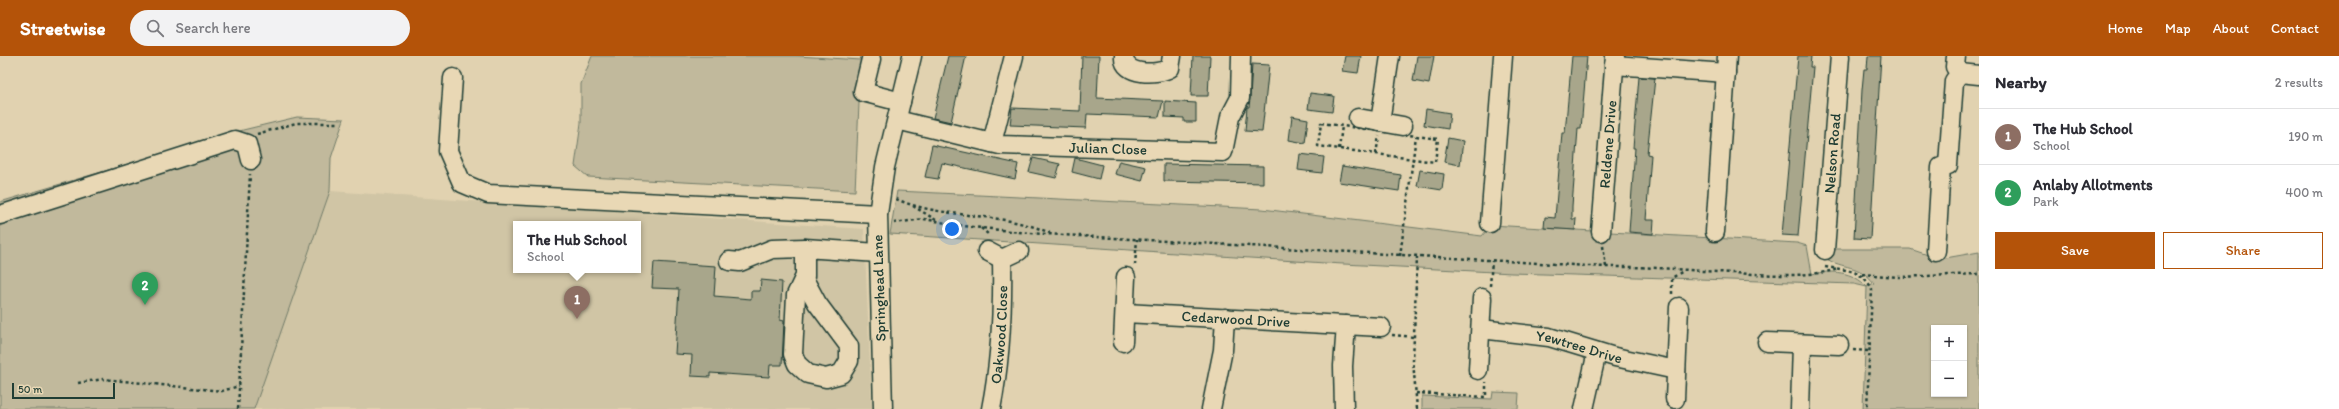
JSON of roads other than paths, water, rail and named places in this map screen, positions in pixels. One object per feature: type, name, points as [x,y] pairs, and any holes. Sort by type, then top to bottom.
[{"type":"street","name":"Springhead Lane","points":[[883,409],[878,253],[880,192],[912,56]]},
{"type":"street","points":[[992,143],[1014,56]]},
{"type":"street","points":[[1124,56],[1123,61],[1127,67],[1134,71],[1163,72],[1170,68],[1172,56]]},
{"type":"street","name":"Julian Close","points":[[897,120],[992,143],[1222,152],[1228,123],[1240,98],[1241,56]]},
{"type":"street","points":[[1380,126],[1390,56]]},
{"type":"street","points":[[1490,223],[1503,56]]},
{"type":"street","name":"Nelson Road","points":[[1824,250],[1840,56]]},
{"type":"street","points":[[1956,56],[1955,67],[1960,73],[1979,74]]},
{"type":"street","points":[[871,59],[863,92],[901,102]]},
{"type":"street","points":[[1614,61],[1726,65],[1715,232]]},
{"type":"street","name":"Reldene Drive","points":[[1601,232],[1614,61]]},
{"type":"street","points":[[1936,251],[1941,168],[1948,165],[1954,81],[1960,73]]},
{"type":"street","points":[[453,78],[448,151],[462,183],[488,194],[878,222]]},
{"type":"street","points":[[1355,120],[1380,126],[1409,130]]},
{"type":"street","points":[[0,214],[235,140],[247,144],[251,151],[251,160]]},
{"type":"street","points":[[729,261],[740,262],[772,249],[806,248],[878,253]]},
{"type":"street","points":[[804,279],[817,303],[849,346],[849,361],[840,374],[826,378],[808,374],[797,364],[793,354],[796,295],[804,279],[806,248]]},
{"type":"street","name":"Oakwood Close","points":[[991,409],[998,372],[1002,324],[994,255],[1019,251]]},
{"type":"street","points":[[1123,342],[1126,277]]},
{"type":"street","points":[[1478,370],[1482,298]]},
{"type":"street","points":[[1675,399],[1679,306]]},
{"type":"street","name":"Cedarwood Drive","points":[[1125,313],[1381,327]]},
{"type":"street","points":[[1210,409],[1218,383],[1223,350],[1225,318]]},
{"type":"street","points":[[1344,409],[1343,366],[1346,324]]},
{"type":"street","name":"Yewtree Drive","points":[[1481,329],[1549,337],[1596,352],[1676,370]]},
{"type":"street","points":[[1767,342],[1839,345]]},
{"type":"street","points":[[1800,409],[1802,344]]},
{"type":"street","points":[[1584,409],[1596,352]]},
{"type":"place","name":"Anlaby Allotments","points":[[145,305]]},
{"type":"place","name":"The Hub School","points":[[577,319]]}]
